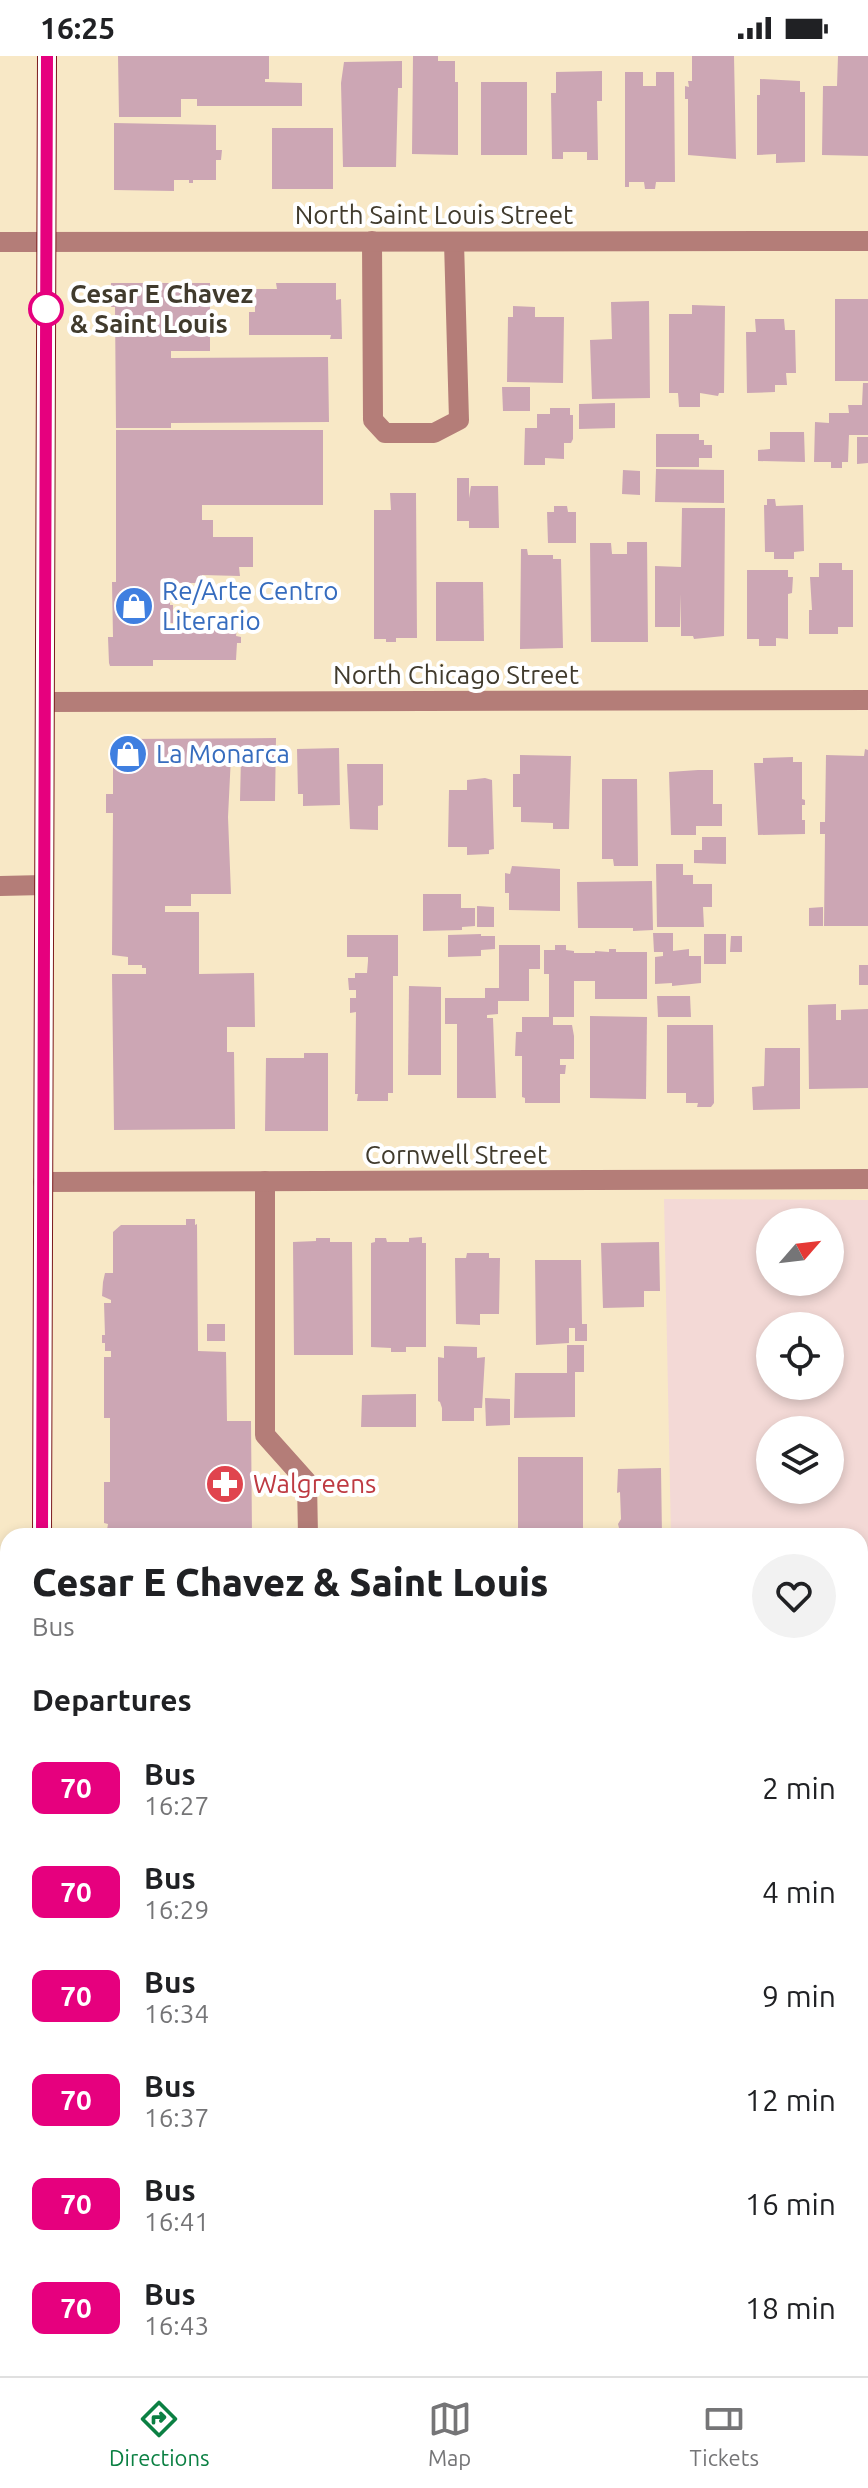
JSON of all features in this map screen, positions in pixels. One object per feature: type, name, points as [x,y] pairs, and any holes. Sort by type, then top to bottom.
[{"type":"main road","points":[[42,1528],[47,56]]},
{"type":"street","points":[[372,241],[373,420],[385,433],[434,433],[459,420],[454,242]]},
{"type":"street","name":"North Saint Louis Street","points":[[0,242],[868,241]]},
{"type":"street","name":"North Chicago Street","points":[[45,702],[868,700]]},
{"type":"street","points":[[0,886],[44,885]]},
{"type":"street","name":"Cornwell Street","points":[[43,1182],[868,1179]]},
{"type":"street","points":[[265,1181],[265,1435],[307,1482],[308,1528]]},
{"type":"shaded area","points":[[664,1199],[868,1200],[868,1528],[671,1528]]},
{"type":"building","points":[[118,56],[269,56],[269,79],[265,82],[302,83],[302,106],[197,106],[197,99],[181,99],[181,117],[119,117]]},
{"type":"building","points":[[413,56],[438,56],[438,61],[455,61],[458,155],[412,154]]},
{"type":"building","points":[[692,56],[734,56],[736,159],[688,155],[688,99],[685,99],[685,86],[689,87],[688,81],[692,81]]},
{"type":"building","points":[[838,56],[868,56],[868,156],[822,155],[823,86],[837,86]]},
{"type":"building","points":[[402,61],[402,88],[398,88],[396,167],[343,167],[341,83],[344,62]]},
{"type":"building","points":[[602,71],[602,101],[597,101],[598,160],[587,160],[587,152],[563,152],[563,159],[552,159],[551,93],[556,93],[556,72]]},
{"type":"building","points":[[625,72],[643,72],[643,86],[656,86],[656,72],[674,72],[675,182],[656,182],[655,189],[645,189],[644,182],[629,182],[629,187],[625,187]]},
{"type":"building","points":[[760,79],[800,81],[800,92],[805,92],[805,162],[776,163],[776,154],[757,155]]},
{"type":"building","points":[[481,82],[527,82],[527,155],[481,155]]},
{"type":"building","points":[[114,123],[216,125],[216,150],[222,150],[221,160],[216,160],[216,180],[193,180],[189,183],[189,180],[174,180],[174,191],[114,190]]},
{"type":"building","points":[[272,128],[333,128],[333,189],[272,189]]},
{"type":"building","points":[[111,283],[210,283],[210,351],[171,351],[171,358],[328,357],[329,422],[171,423],[171,428],[116,428],[115,307],[111,307]]},
{"type":"building","points":[[276,283],[336,283],[336,300],[341,299],[342,339],[330,339],[331,335],[249,335],[249,312],[255,312],[255,289],[277,289]]},
{"type":"building","points":[[835,299],[868,299],[868,381],[835,381]]},
{"type":"building","points":[[649,301],[650,398],[592,399],[590,340],[612,339],[611,302]]},
{"type":"building","points":[[692,305],[725,306],[724,393],[718,396],[700,393],[700,407],[679,407],[678,393],[669,393],[669,314],[692,314]]},
{"type":"building","points":[[513,306],[535,307],[535,317],[564,317],[563,383],[507,382],[508,317],[513,317]]},
{"type":"building","points":[[755,319],[784,319],[785,330],[795,330],[796,373],[786,373],[787,385],[775,385],[775,392],[747,393],[746,332],[756,332]]},
{"type":"building","points":[[863,383],[868,383],[868,435],[849,435],[848,462],[842,462],[842,468],[831,468],[831,462],[814,462],[815,422],[829,423],[829,413],[849,413],[848,405],[862,405]]},
{"type":"building","points":[[502,387],[530,387],[530,411],[503,411]]},
{"type":"building","points":[[615,403],[615,428],[579,429],[579,404]]},
{"type":"building","points":[[550,408],[570,408],[570,415],[573,415],[573,439],[571,443],[564,443],[564,459],[545,458],[545,465],[524,465],[525,428],[537,428],[537,414],[550,414]]},
{"type":"building","points":[[116,430],[323,430],[323,505],[202,505],[202,520],[213,520],[213,537],[253,537],[253,567],[239,567],[240,576],[202,575],[202,583],[170,583],[173,623],[169,623],[169,628],[237,628],[236,636],[241,637],[241,643],[237,643],[236,660],[153,660],[153,666],[110,666],[108,637],[113,637],[112,582],[116,582]]},
{"type":"building","points":[[770,432],[804,432],[805,462],[758,461],[758,450],[770,449]]},
{"type":"building","points":[[656,434],[699,434],[699,440],[704,440],[704,445],[712,445],[712,458],[699,458],[699,467],[656,467]]},
{"type":"building","points":[[857,437],[868,437],[868,463],[857,464]]},
{"type":"building","points":[[656,469],[724,470],[724,503],[655,502]]},
{"type":"building","points":[[623,470],[640,471],[640,495],[622,494]]},
{"type":"building","points":[[457,478],[469,478],[469,498],[471,486],[498,486],[499,528],[469,528],[469,521],[457,521]]},
{"type":"building","points":[[390,493],[416,493],[417,638],[396,638],[396,642],[374,639],[374,510],[391,510]]},
{"type":"building","points":[[767,499],[775,499],[776,506],[803,505],[804,551],[794,552],[794,559],[774,559],[774,552],[765,552],[764,505],[767,505]]},
{"type":"building","points":[[554,506],[567,506],[568,512],[576,512],[576,543],[548,543],[547,512],[554,512]]},
{"type":"building","points":[[682,508],[725,508],[724,636],[694,639],[693,636],[681,636],[681,594],[680,627],[655,627],[655,566],[681,567]]},
{"type":"building","points":[[627,542],[647,542],[648,642],[591,642],[590,543],[611,543],[612,554],[627,554]]},
{"type":"building","points":[[521,549],[527,549],[528,555],[553,555],[553,559],[561,559],[563,648],[520,649]]},
{"type":"building","points":[[819,563],[842,563],[842,570],[853,570],[853,627],[838,627],[838,634],[809,634],[809,610],[812,610],[810,577],[819,577]]},
{"type":"building","points":[[747,570],[788,570],[788,577],[793,577],[792,593],[788,594],[788,639],[776,638],[776,646],[759,646],[759,639],[747,639]]},
{"type":"building","points":[[436,582],[483,582],[484,641],[436,641]]},
{"type":"building","points":[[276,738],[275,801],[240,801],[241,756],[231,756],[228,817],[231,894],[191,894],[191,906],[165,906],[165,912],[199,912],[199,974],[254,973],[255,1027],[227,1027],[227,1052],[234,1052],[235,1129],[114,1130],[112,974],[146,974],[146,968],[128,965],[128,957],[112,955],[113,813],[106,813],[106,794],[113,794],[113,747],[121,739]]},
{"type":"building","points":[[339,748],[340,805],[303,806],[303,794],[298,794],[297,749]]},
{"type":"building","points":[[865,749],[868,750],[868,926],[824,926],[825,834],[820,834],[820,822],[825,822],[826,755],[864,756]]},
{"type":"building","points":[[520,755],[571,756],[569,829],[553,829],[553,823],[521,822],[521,807],[513,807],[513,774],[520,774]]},
{"type":"building","points":[[793,757],[793,762],[802,762],[802,799],[805,805],[802,805],[802,820],[805,820],[805,834],[758,835],[754,763],[763,763],[763,758]]},
{"type":"building","points":[[347,764],[383,764],[383,805],[378,806],[378,830],[350,829]]},
{"type":"building","points":[[713,770],[713,804],[722,804],[722,826],[696,826],[696,835],[671,835],[669,772]]},
{"type":"building","points":[[602,779],[637,779],[638,866],[614,866],[613,859],[602,859]]},
{"type":"building","points":[[467,780],[492,780],[494,849],[489,850],[489,854],[467,855],[467,847],[448,847],[449,790],[467,790]]},
{"type":"building","points":[[702,837],[726,837],[726,864],[694,863],[694,850],[702,850]]},
{"type":"building","points":[[656,864],[683,864],[683,875],[693,875],[693,884],[712,884],[712,907],[703,907],[704,927],[657,927]]},
{"type":"building","points":[[512,866],[560,869],[560,911],[509,910],[505,873],[510,874]]},
{"type":"building","points":[[652,881],[653,930],[578,928],[577,882]]},
{"type":"building","points":[[423,894],[461,894],[461,908],[475,908],[475,926],[462,927],[462,930],[423,931]]},
{"type":"building","points":[[477,906],[494,907],[494,927],[477,927]]},
{"type":"building","points":[[823,907],[823,926],[809,926],[809,908]]},
{"type":"building","points":[[653,933],[673,933],[673,951],[689,949],[689,956],[701,956],[701,983],[655,984],[655,957],[663,956],[663,952],[654,952]]},
{"type":"building","points":[[704,934],[726,934],[726,964],[704,964]]},
{"type":"building","points":[[347,935],[398,935],[398,976],[393,976],[393,1093],[388,1093],[388,1101],[357,1101],[358,1094],[355,1094],[356,1012],[350,1013],[350,998],[356,998],[356,990],[349,990],[348,978],[355,978],[355,973],[367,973],[368,957],[347,957]]},
{"type":"building","points":[[448,935],[495,936],[495,949],[481,950],[481,956],[448,957]]},
{"type":"building","points":[[731,936],[742,936],[742,952],[730,952]]},
{"type":"building","points":[[499,945],[540,945],[540,969],[529,969],[529,1001],[498,1001],[498,1014],[487,1015],[487,1018],[493,1018],[496,1098],[457,1098],[457,1024],[445,1024],[445,998],[485,998],[485,988],[499,988]]},
{"type":"building","points":[[555,945],[566,945],[566,950],[574,953],[609,952],[609,949],[616,949],[616,952],[647,952],[647,999],[595,999],[595,981],[574,981],[574,1017],[553,1017],[553,1025],[572,1025],[574,1036],[574,1059],[560,1059],[560,1065],[566,1065],[565,1074],[560,1074],[560,1103],[525,1103],[522,1097],[522,1056],[515,1056],[516,1032],[522,1032],[522,1017],[549,1017],[549,974],[544,974],[544,950],[555,950]]},
{"type":"building","points":[[859,965],[868,965],[868,985],[859,985]]},
{"type":"building","points":[[409,986],[441,987],[441,1075],[408,1075]]},
{"type":"building","points":[[657,996],[690,996],[691,1017],[658,1017]]},
{"type":"building","points":[[836,1004],[836,1020],[841,1020],[841,1010],[868,1009],[868,1088],[809,1089],[808,1005]]},
{"type":"building","points":[[590,1016],[647,1017],[646,1099],[590,1098]]},
{"type":"building","points":[[667,1025],[713,1025],[714,1103],[711,1107],[686,1103],[686,1093],[667,1093]]},
{"type":"building","points":[[765,1048],[800,1048],[800,1109],[753,1110],[752,1087],[764,1086]]},
{"type":"building","points":[[304,1053],[328,1053],[328,1131],[265,1131],[266,1058],[304,1058]]},
{"type":"building","points":[[186,1219],[195,1219],[197,1224],[198,1351],[226,1352],[227,1421],[251,1421],[252,1528],[107,1528],[108,1524],[104,1523],[104,1482],[110,1482],[110,1418],[104,1418],[104,1357],[111,1357],[111,1351],[105,1351],[102,1335],[105,1335],[104,1303],[111,1303],[111,1300],[102,1296],[105,1273],[113,1273],[113,1232],[121,1225],[186,1225]]},
{"type":"building","points":[[422,1237],[422,1243],[426,1243],[426,1347],[406,1347],[406,1352],[391,1352],[391,1348],[371,1347],[371,1243],[375,1242],[375,1238],[386,1238],[387,1242],[409,1242],[409,1238]]},
{"type":"building","points":[[316,1238],[330,1238],[330,1242],[352,1242],[353,1355],[294,1355],[293,1242],[316,1241]]},
{"type":"building","points":[[659,1242],[660,1291],[644,1291],[644,1307],[603,1308],[601,1243]]},
{"type":"building","points":[[467,1253],[489,1253],[489,1258],[500,1258],[499,1314],[480,1314],[480,1325],[456,1324],[455,1258],[466,1258]]},
{"type":"building","points":[[535,1260],[581,1260],[582,1324],[587,1324],[587,1341],[575,1341],[575,1328],[569,1328],[569,1343],[536,1345]]},
{"type":"building","points":[[207,1324],[225,1324],[225,1341],[207,1341]]},
{"type":"building","points":[[567,1345],[584,1345],[584,1372],[575,1372],[575,1417],[514,1418],[515,1373],[567,1373]]},
{"type":"building","points":[[444,1346],[477,1347],[477,1358],[485,1357],[482,1408],[474,1408],[474,1421],[442,1421],[442,1408],[438,1401],[438,1357],[444,1358]]},
{"type":"building","points":[[416,1394],[416,1427],[361,1427],[362,1395]]},
{"type":"building","points":[[485,1398],[510,1399],[510,1425],[486,1426]]},
{"type":"building","points":[[518,1457],[583,1457],[583,1528],[518,1528]]},
{"type":"building","points":[[661,1468],[662,1528],[619,1528],[618,1469]]},
{"type":"bus line","name":"70","points":[[42,1528],[47,56]]},
{"type":"place","name":"Cesar E Chavez & Saint Louis","points":[[46,309]]},
{"type":"place","name":"Re/Arte Centro Literario","points":[[134,606]]},
{"type":"place","name":"La Monarca","points":[[128,754]]},
{"type":"place","name":"Walgreens","points":[[225,1484]]}]
